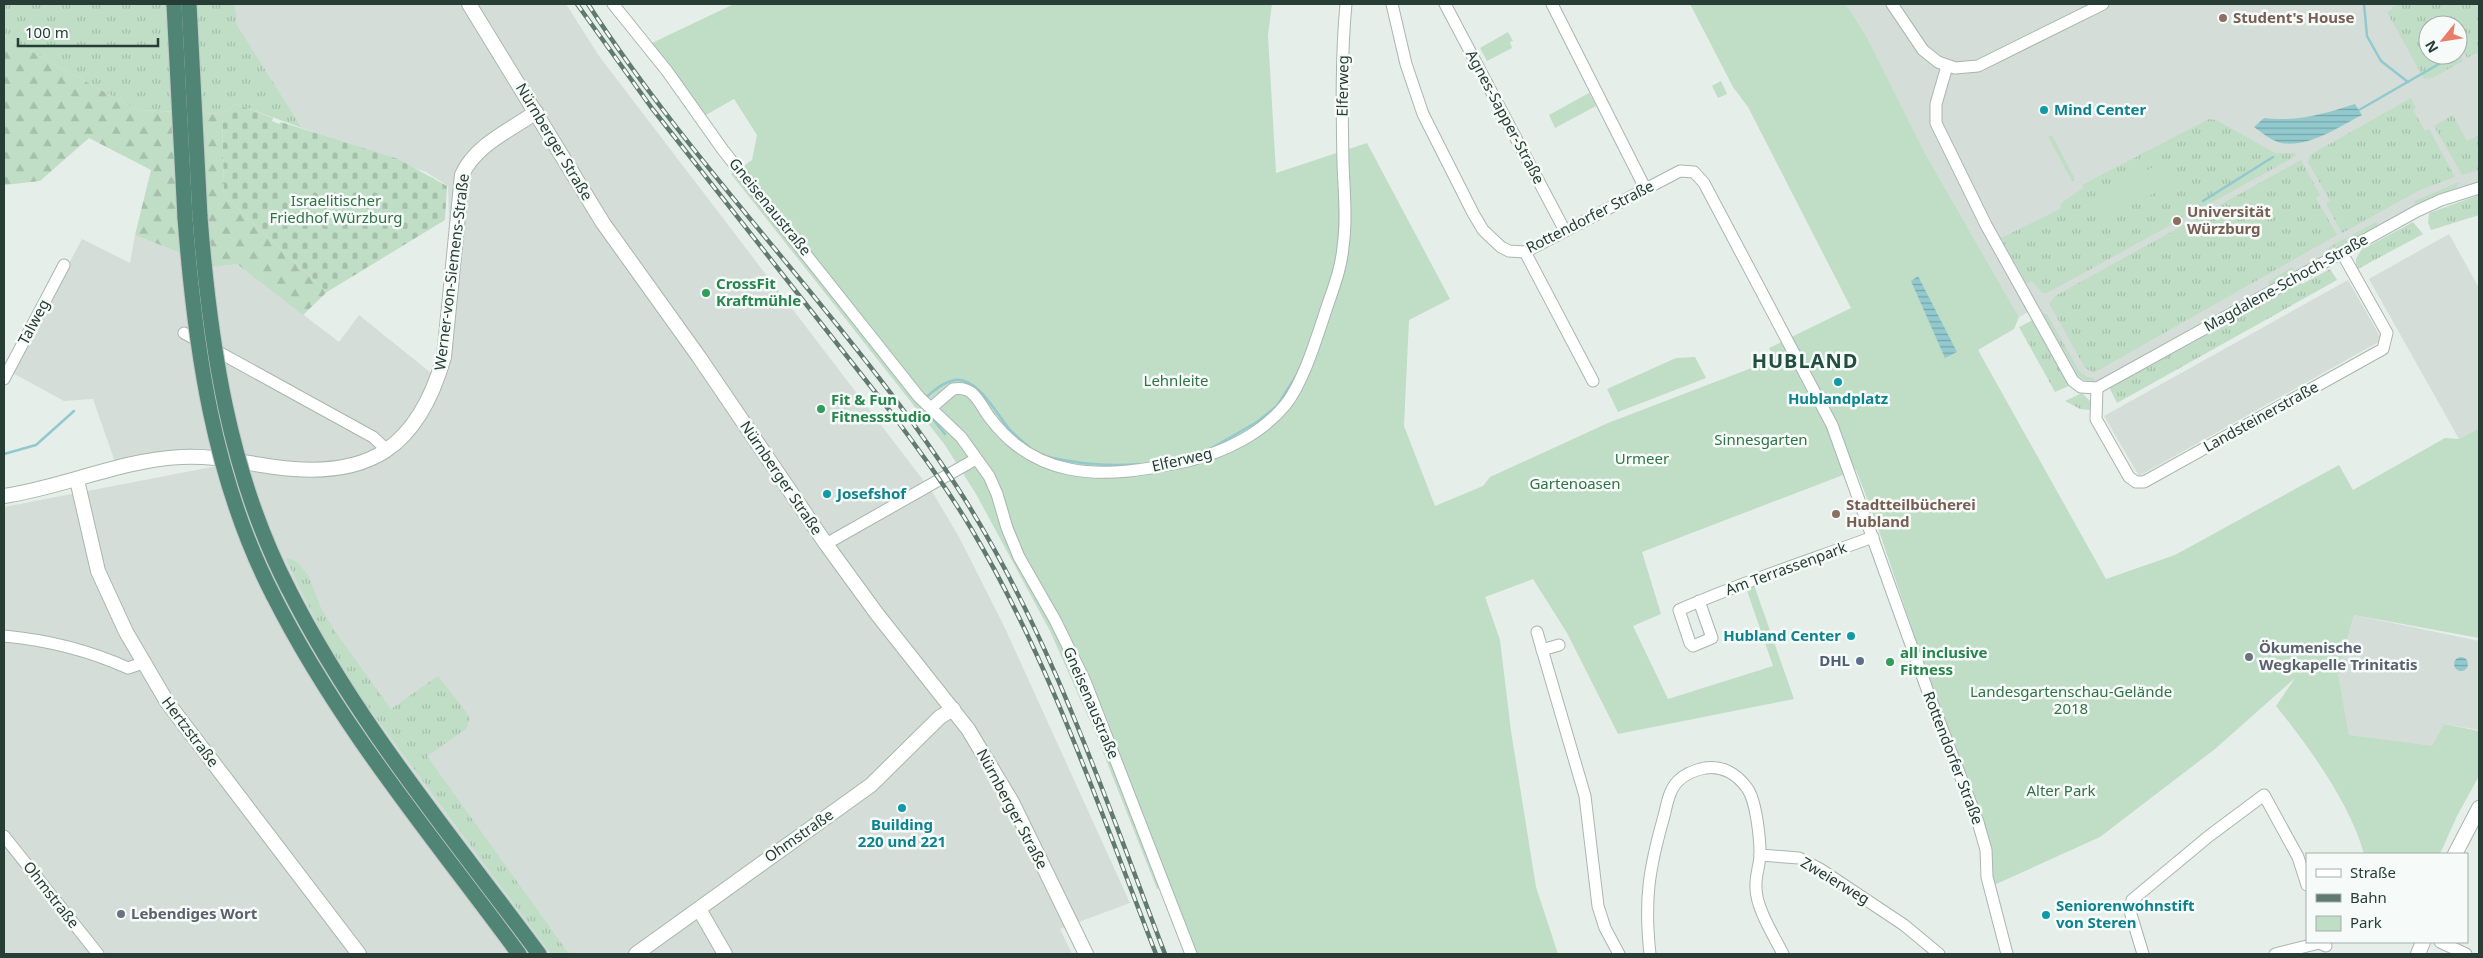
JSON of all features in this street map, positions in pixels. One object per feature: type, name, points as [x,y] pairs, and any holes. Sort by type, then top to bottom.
[{"type":"highway","points":[[174,4],[193,218],[209,306],[220,384],[236,455],[260,528],[288,588],[324,656],[358,709],[539,954]]},
{"type":"highway","points":[[189,4],[193,218],[198,347],[212,422],[232,497],[258,565],[292,632],[338,710],[519,954]]},
{"type":"street","name":"Nürnberger Straße","points":[[469,4],[603,223],[715,380],[826,544],[877,614],[954,709],[1012,802],[1086,954]]},
{"type":"street","name":"Gneisenaustraße","points":[[613,4],[667,70],[724,150],[919,397],[931,408]]},
{"type":"street","name":"Elferweg","points":[[931,408],[953,388],[968,389],[975,395],[1002,432],[1014,444],[1032,456],[1071,470],[1099,472],[1154,468],[1207,456],[1232,446],[1269,422],[1287,403],[1304,369],[1334,286],[1343,248],[1345,215],[1343,67],[1346,4]]},
{"type":"street","name":"Rottendorfer Straße","points":[[1392,4],[1406,64],[1424,114],[1472,213],[1483,230],[1501,247],[1509,251],[1525,252],[1645,188],[1680,172],[1694,172],[1700,176],[1722,214],[1786,341],[1832,426],[1928,692],[1978,822],[1986,850],[1987,877],[2007,954]]},
{"type":"street","name":"Agnes-Sapper-Straße","points":[[1445,4],[1565,230]]},
{"type":"street","points":[[1552,4],[1645,188]]},
{"type":"street","points":[[1892,4],[1923,50],[1931,58],[1946,66],[1978,66],[2103,4]]},
{"type":"street","points":[[1946,66],[1936,104],[1936,123],[1986,225],[1993,234],[2073,381],[2081,386],[2097,388]]},
{"type":"street","name":"Werner-von-Siemens-Straße","points":[[4,496],[77,480],[157,459],[183,456],[310,470],[336,469],[372,460],[387,450],[404,437],[421,415],[436,386],[444,357],[462,175],[465,167],[493,139],[536,112]]},
{"type":"street","name":"Magdalene-Schoch-Straße","points":[[2097,388],[2442,200],[2479,188]]},
{"type":"street","points":[[1525,252],[1593,381]]},
{"type":"street","name":"Landsteinerstraße","points":[[2097,388],[2096,419],[2129,477],[2136,482],[2144,482],[2383,349],[2387,333],[2342,253]]},
{"type":"street","name":"Talweg","points":[[4,379],[64,265]]},
{"type":"street","points":[[184,333],[373,437],[387,450]]},
{"type":"street","points":[[826,544],[976,459],[961,437],[931,408]]},
{"type":"street","name":"Gneisenaustraße","points":[[976,459],[989,476],[998,494],[1007,528],[1019,557],[1055,620],[1085,682],[1191,954]]},
{"type":"street","name":"Hertzstraße","points":[[77,480],[98,571],[142,663],[167,702],[359,954]]},
{"type":"street","name":"Am Terrassenpark","points":[[1699,601],[1873,537]]},
{"type":"street","points":[[1537,632],[1585,796],[1598,906],[1605,928],[1619,954]]},
{"type":"street","points":[[4,636],[39,640],[82,650],[128,668],[142,663]]},
{"type":"street","points":[[1542,650],[1559,645]]},
{"type":"street","name":"Ohmstraße","points":[[636,954],[871,785],[940,717],[954,709]]},
{"type":"street","points":[[1650,954],[1646,898],[1652,853],[1670,794],[1677,782],[1694,770],[1709,767],[1724,769],[1736,776],[1748,788],[1753,801],[1760,855],[1756,889],[1764,914],[1783,954]]},
{"type":"street","points":[[2143,954],[2130,911],[2132,900],[2209,836],[2264,795],[2298,857],[2306,882]]},
{"type":"street","points":[[2456,853],[2479,808]]},
{"type":"street","name":"Ohmstraße","points":[[4,836],[98,954]]},
{"type":"street","name":"Zweierweg","points":[[1760,855],[1799,858],[1820,869],[1904,925],[1938,954]]},
{"type":"street","points":[[698,909],[725,954]]},
{"type":"street","points":[[2275,954],[2321,943]]},
{"type":"street","points":[[2442,943],[2466,954]]},
{"type":"shaded area","points":[[235,4],[566,4],[599,56],[933,493],[959,537],[1004,626],[1130,903],[1060,929],[1072,954],[4,954],[4,507],[212,467],[267,460],[115,462],[93,399],[64,401],[11,372],[82,239],[130,263],[135,235],[216,267],[237,264],[339,342],[359,315],[431,373],[452,340],[448,186],[426,172],[302,128],[237,25]]},
{"type":"shaded area","name":"Universität Würzburg","points":[[1846,4],[2479,4],[2479,183],[2441,194],[2094,385],[2077,377],[2037,307],[2019,317],[1926,155],[1868,39]]},
{"type":"shaded area","points":[[2449,234],[2479,288],[2479,428],[2459,439],[2369,279]]},
{"type":"shaded area","points":[[2348,280],[2382,340],[2139,476],[2104,416]]},
{"type":"shaded area","points":[[2354,615],[2479,641],[2479,730],[2444,724],[2432,747],[2349,735],[2338,673]]},
{"type":"green space","points":[[4,4],[235,4],[237,25],[302,128],[236,104],[222,114],[137,110],[4,36]]},
{"type":"green space","name":"Lehnleite","points":[[734,4],[1272,4],[1268,35],[1276,173],[1367,143],[1450,299],[1409,320],[1404,426],[1435,506],[1483,486],[1490,477],[1608,423],[1775,359],[1769,348],[1851,308],[1748,107],[1733,87],[1690,4],[1846,4],[1868,39],[1926,155],[2019,317],[2014,329],[1978,350],[2106,579],[2175,555],[2339,465],[2353,490],[2445,438],[2459,439],[2479,428],[2479,638],[2354,615],[2338,673],[2349,735],[2432,746],[2444,724],[2479,731],[2479,776],[2457,816],[2440,853],[2364,853],[2358,835],[2339,796],[2315,757],[2276,706],[2295,678],[2215,749],[2100,837],[1994,885],[1987,839],[1856,470],[1642,552],[1661,614],[1633,626],[1668,699],[1773,666],[1746,588],[1754,585],[1794,699],[1618,734],[1567,633],[1533,579],[1485,597],[1500,640],[1511,731],[1536,887],[1558,954],[1196,954],[1168,884],[1157,889],[1097,737],[1050,631],[976,494],[945,445],[731,174],[752,160],[757,135],[734,99],[704,116],[652,43]]},
{"type":"green space","points":[[2401,4],[2479,4],[2479,52],[2468,58],[2468,15],[2418,15],[2418,65],[2456,65],[2432,78],[2424,79],[2387,12],[2393,9],[2392,7]]},
{"type":"green space","points":[[1508,32],[1513,41],[1510,42],[1512,48],[1487,61],[1480,48]]},
{"type":"green space","points":[[4,36],[137,110],[222,114],[224,196],[327,292],[303,315],[237,264],[216,267],[135,235],[151,170],[89,138],[40,181],[4,185]]},
{"type":"green space","points":[[1721,81],[1727,94],[1718,98],[1712,86]]},
{"type":"green space","points":[[1589,93],[1596,106],[1555,128],[1549,115]]},
{"type":"green space","points":[[2411,98],[2416,108],[2413,110],[2425,131],[2429,129],[2455,177],[2420,190],[2342,233],[2326,204],[2330,201],[2308,162],[2310,155]]},
{"type":"green space","name":"Israelitischer Friedhof Würzburg","points":[[236,104],[273,118],[272,121],[279,124],[281,122],[398,159],[447,186],[445,220],[327,292],[224,196],[222,114]]},
{"type":"green space","points":[[2453,115],[2467,141],[2479,135],[2479,170],[2462,175],[2434,126]]},
{"type":"green space","points":[[2209,119],[2216,120],[2275,153],[2295,153],[2296,156],[2047,293],[2042,293],[2033,282],[2026,283],[2001,238],[2060,209],[2061,203],[2083,188],[2082,185]]},
{"type":"green space","points":[[2052,135],[2075,179],[2072,181],[2048,137]]},
{"type":"green space","points":[[2301,160],[2320,195],[2316,198],[2337,235],[2097,371],[2093,372],[2085,368],[2049,303],[2057,295]]},
{"type":"green space","points":[[2161,163],[2172,184],[2101,221],[2090,200]]},
{"type":"green space","points":[[2459,182],[2457,187],[2415,205],[2414,201]]},
{"type":"green space","points":[[2479,195],[2479,215],[2431,230],[2428,223],[2429,213]]},
{"type":"green space","points":[[2376,222],[2378,226],[2328,252],[2326,249]]},
{"type":"green space","points":[[2413,222],[2423,234],[2356,270],[2356,259],[2361,250]]},
{"type":"green space","points":[[2292,267],[2295,271],[2270,286],[2268,282]]},
{"type":"green space","points":[[2330,269],[2337,280],[2117,403],[2109,387],[2300,281],[2302,284]]},
{"type":"green space","points":[[2043,314],[2047,314],[2079,371],[2087,377],[2094,378],[2095,381],[2084,380],[2078,375]]},
{"type":"green space","points":[[2035,319],[2071,385],[2055,392],[2019,327]]},
{"type":"green space","points":[[1695,357],[1706,378],[1618,412],[1607,389],[1676,358]]},
{"type":"green space","points":[[2082,393],[2090,401],[2091,410],[2080,409],[2065,401]]},
{"type":"green space","points":[[289,558],[298,563],[308,575],[321,608],[336,633],[391,709],[438,676],[470,717],[466,729],[427,756],[569,954],[551,954],[357,692],[325,640],[286,559]]},
{"type":"water","points":[[2355,104],[2362,115],[2313,140],[2292,144],[2281,143],[2254,127],[2264,118],[2299,118]]},
{"type":"water","points":[[1918,276],[1957,352],[1945,358],[1911,281]]},
{"type":"water","points":[[2458,657],[2464,657],[2468,664],[2464,671],[2458,671],[2454,667],[2454,661]]},
{"type":"waterway","points":[[2364,4],[2367,36],[2381,61],[2408,82]]},
{"type":"waterway","points":[[2359,110],[2437,65]]},
{"type":"waterway","points":[[2203,201],[2273,157]]},
{"type":"waterway","points":[[1210,449],[1257,422],[1277,406],[1296,376]]},
{"type":"waterway","points":[[925,398],[939,387],[951,381],[963,381],[971,384],[986,398],[1010,430],[1030,448]]},
{"type":"waterway","points":[[920,403],[945,434]]},
{"type":"waterway","points":[[4,454],[36,445],[74,411]]},
{"type":"waterway","points":[[1179,457],[1193,454]]},
{"type":"waterway","points":[[1048,457],[1093,464],[1139,464]]},
{"type":"railway","points":[[577,4],[651,107],[890,411],[943,484],[972,530],[1026,632],[1050,685],[1073,738],[1156,954]]},
{"type":"railway","points":[[588,4],[631,67],[676,127],[868,364],[914,424],[957,487],[990,542],[1048,656],[1097,775],[1165,954]]},
{"type":"place","name":"Student's House","points":[[2223,18]]},
{"type":"place","name":"Mind Center","points":[[2044,110]]},
{"type":"place","name":"Universität Würzburg","points":[[2177,221]]},
{"type":"place","name":"CrossFit Kraftmühle","points":[[706,293]]},
{"type":"place","name":"Hublandplatz","points":[[1838,382]]},
{"type":"place","name":"Fit & Fun Fitnessstudio","points":[[821,409]]},
{"type":"place","name":"Josefshof","points":[[827,494]]},
{"type":"place","name":"Stadtteilbücherei Hubland","points":[[1836,514]]},
{"type":"place","name":"Hubland Center","points":[[1851,636]]},
{"type":"place","name":"Ökumenische Wegkapelle Trinitatis","points":[[2249,657]]},
{"type":"place","name":"DHL","points":[[1860,661]]},
{"type":"place","name":"all inclusive Fitness","points":[[1890,662]]},
{"type":"place","name":"Building 220 und 221","points":[[902,808]]},
{"type":"place","name":"Lebendiges Wort","points":[[121,914]]},
{"type":"place","name":"Seniorenwohnstift von Steren","points":[[2046,915]]},
{"type":"district","name":"HUBLAND","points":[[1805,361]]},
{"type":"park label","name":"Sinnesgarten","points":[[1761,440]]},
{"type":"park label","name":"Urmeer","points":[[1642,459]]},
{"type":"park label","name":"Gartenoasen","points":[[1575,484]]},
{"type":"park label","name":"Landesgartenschau-Gelände 2018","points":[[2071,700]]},
{"type":"park label","name":"Alter Park","points":[[2061,791]]}]
